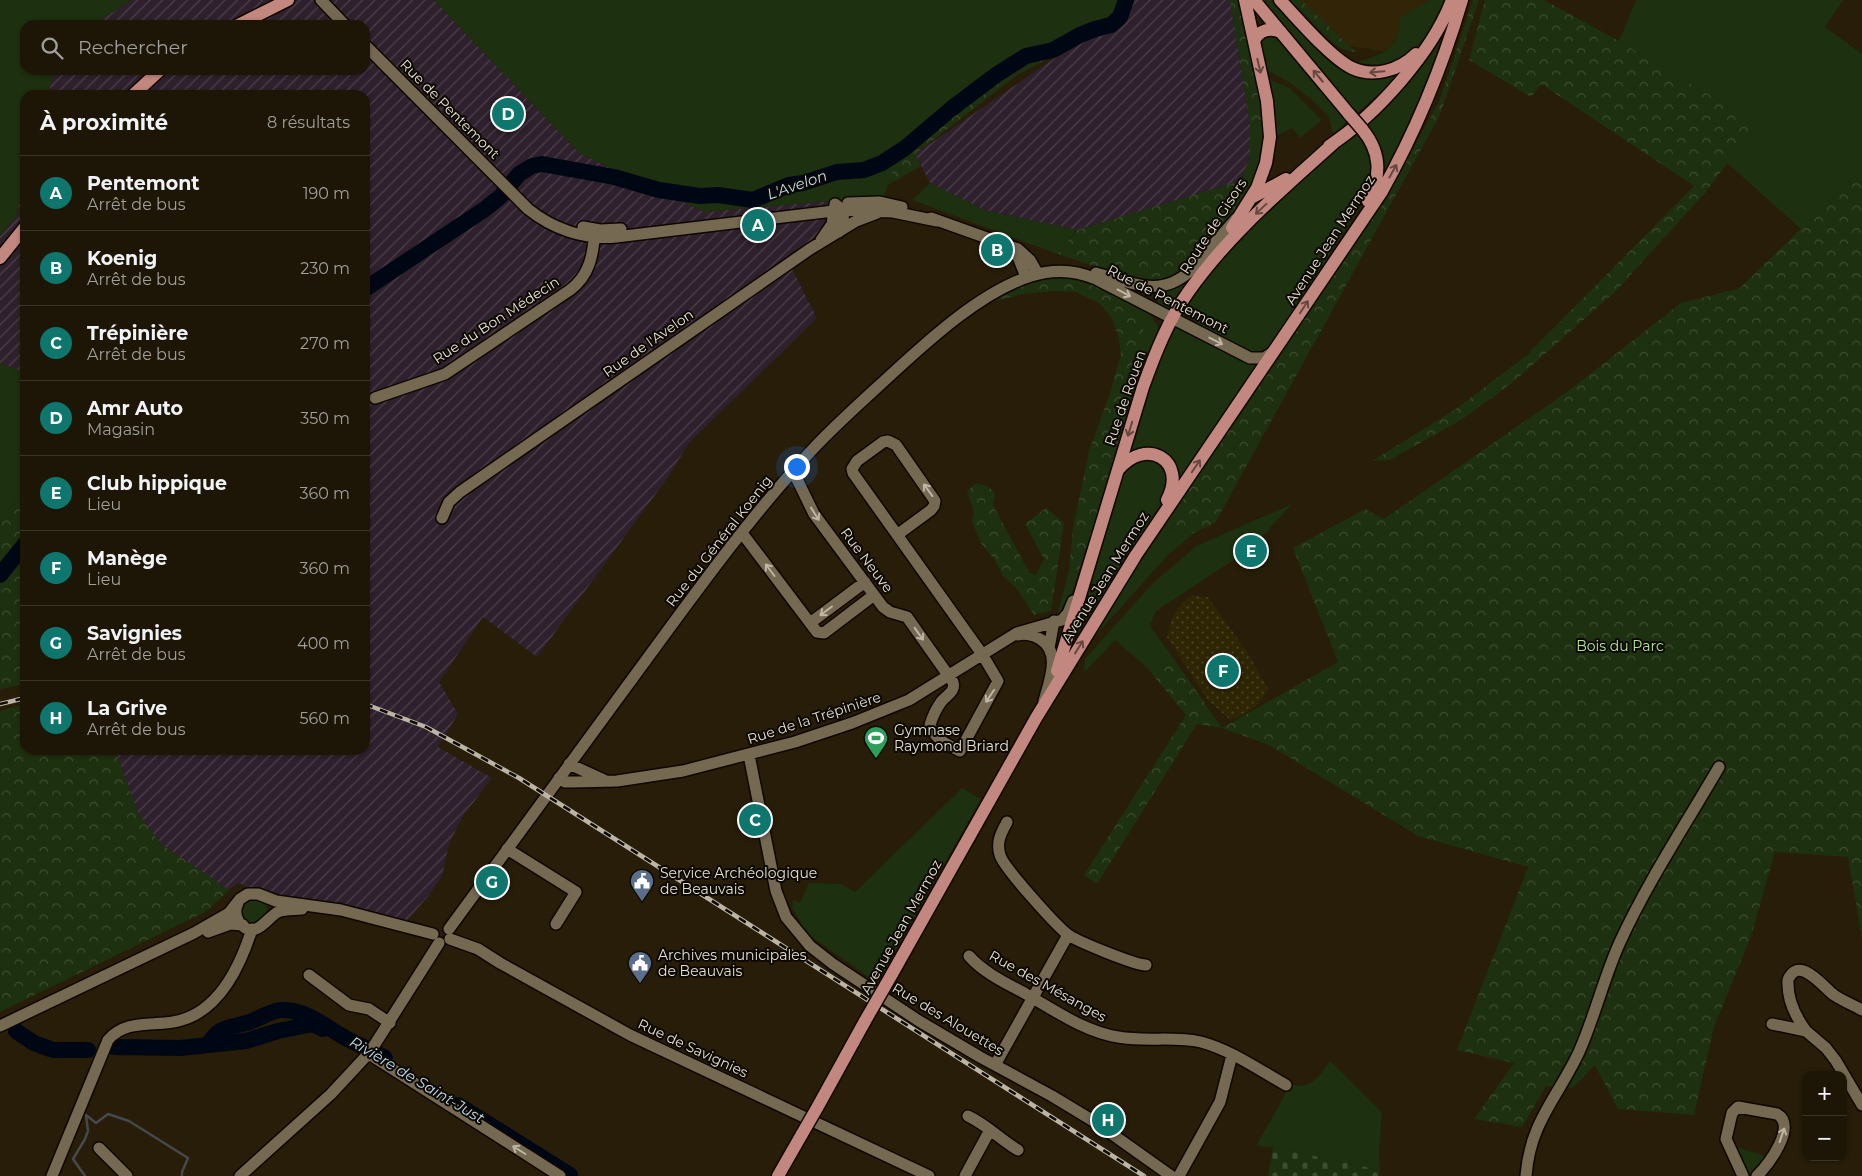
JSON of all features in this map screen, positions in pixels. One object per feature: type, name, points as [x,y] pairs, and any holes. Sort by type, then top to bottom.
[{"type":"main road","points":[[248,20],[288,0]]},
{"type":"main road","points":[[1247,0],[1281,32],[1362,129],[1376,152],[1378,177],[1366,204],[1331,266]]},
{"type":"main road","name":"Route de Gisors","points":[[1188,291],[1250,202],[1266,163],[1270,130],[1267,101],[1247,0]]},
{"type":"main road","points":[[1280,0],[1340,60],[1354,69],[1371,72],[1391,69],[1404,64],[1414,57],[1429,40],[1451,4]]},
{"type":"main road","name":"Avenue Jean Mermoz","points":[[778,1176],[1036,718],[1152,531],[1381,193],[1415,128],[1441,65],[1462,0]]},
{"type":"main road","points":[[1250,202],[1286,180],[1336,141],[1381,102],[1398,84],[1431,41],[1451,4]]},
{"type":"main road","points":[[1254,41],[1257,34],[1264,31],[1272,29],[1281,32]]},
{"type":"main road","points":[[138,90],[155,75]]},
{"type":"main road","name":"Rue de Rouen","points":[[1036,718],[1064,651],[1148,374],[1172,319],[1188,291],[1251,217],[1336,141]]},
{"type":"main road","points":[[0,258],[20,233]]},
{"type":"main road","points":[[1117,472],[1129,460],[1142,454],[1158,456],[1169,466],[1174,478],[1173,488],[1152,531]]},
{"type":"street","points":[[321,0],[340,20]]},
{"type":"street","name":"Rue de Pentemont","points":[[370,50],[514,194],[544,214],[595,234],[837,208],[867,202],[886,203],[903,207],[1018,249],[1026,254],[1038,274]]},
{"type":"street","points":[[1062,271],[1084,271],[1145,287],[1165,285],[1190,271],[1250,202]]},
{"type":"street","points":[[837,208],[844,222],[839,232]]},
{"type":"street","points":[[810,250],[829,230],[837,208]]},
{"type":"street","name":"Rue de Pentemont","points":[[837,208],[886,211],[937,221]]},
{"type":"street","name":"Rue de l'Avelon","points":[[442,518],[449,502],[460,492],[810,250],[864,217],[886,211]]},
{"type":"street","name":"Rue du Bon Médecin","points":[[375,398],[445,374],[570,290],[587,272],[595,234]]},
{"type":"street","points":[[1005,245],[1017,255],[1026,278]]},
{"type":"street","name":"Rue de Pentemont","points":[[1026,278],[1038,274],[1062,271],[1091,277],[1250,358],[1264,358],[1278,347]]},
{"type":"street","name":"Rue du Général Koenig","points":[[450,934],[507,849],[706,579],[793,471],[830,432],[938,332],[984,300],[1026,278]]},
{"type":"street","points":[[1155,309],[1153,303],[1155,296],[1165,285]]},
{"type":"street","points":[[897,535],[931,510],[935,501],[896,445],[888,441],[883,442],[857,461],[852,471],[897,535],[982,654],[998,683],[960,751],[941,740],[930,727],[942,702],[949,696],[954,687],[949,676]]},
{"type":"street","name":"Rue Neuve","points":[[793,471],[814,514],[874,595],[886,610],[908,617],[949,676]]},
{"type":"street","points":[[742,533],[817,632],[824,633],[874,595]]},
{"type":"street","name":"Rue de la Trépinière","points":[[559,778],[568,782],[608,781],[675,772],[749,755],[806,739],[894,707],[917,696],[1011,636],[1031,627],[1062,620],[1067,615],[1088,570]]},
{"type":"street","points":[[810,623],[865,582]]},
{"type":"street","points":[[1049,648],[1054,622]]},
{"type":"street","points":[[1011,636],[1025,634],[1035,636],[1044,641],[1049,648],[1053,664],[1043,702]]},
{"type":"street","name":"Rue des Alouettes","points":[[749,755],[773,883],[783,910],[796,931],[817,952],[867,987],[919,1021],[1096,1122],[1170,1176]]},
{"type":"street","points":[[569,764],[608,781]]},
{"type":"street","points":[[1526,1176],[1535,1131],[1578,1053],[1620,943],[1640,903],[1719,767]]},
{"type":"street","points":[[1007,822],[998,844],[1002,861],[1068,935],[1132,963],[1146,965]]},
{"type":"street","points":[[507,849],[576,892],[556,924]]},
{"type":"street","points":[[0,1026],[173,944],[225,916],[231,912],[241,898],[248,894],[256,893],[276,901],[348,912],[436,938],[446,943],[450,934],[445,926],[435,929],[436,938],[390,1023],[371,1051],[331,1094],[240,1176]]},
{"type":"street","points":[[264,896],[271,906],[269,920]]},
{"type":"street","points":[[238,903],[236,915],[247,927]]},
{"type":"street","points":[[173,944],[230,924],[262,927],[280,911],[323,908]]},
{"type":"street","points":[[52,1176],[108,1040],[116,1031],[126,1026],[178,1021],[204,1008],[220,993],[236,971],[243,957],[247,927]]},
{"type":"street","name":"Rue de Savignies","points":[[450,934],[630,1035],[914,1172],[929,1176]]},
{"type":"street","points":[[995,1065],[1068,935]]},
{"type":"street","name":"Rue des Mésanges","points":[[970,956],[983,970],[1081,1024],[1104,1034],[1130,1039],[1193,1040],[1211,1045],[1286,1085]]},
{"type":"street","points":[[1862,1010],[1836,996],[1811,974],[1802,971],[1794,972],[1788,980],[1790,999],[1797,1016],[1806,1031],[1832,1056],[1862,1105]]},
{"type":"street","points":[[309,975],[349,1005],[369,1009],[390,1023]]},
{"type":"street","points":[[1772,1024],[1806,1031]]},
{"type":"street","points":[[371,1051],[418,1086],[560,1176]]},
{"type":"street","points":[[1179,1176],[1220,1102],[1232,1055]]},
{"type":"street","points":[[1743,1176],[1726,1139],[1732,1113],[1738,1107],[1777,1114],[1785,1123],[1774,1156],[1757,1176]]},
{"type":"street","points":[[968,1116],[980,1122],[1018,1150]]},
{"type":"street","points":[[965,1176],[990,1130]]},
{"type":"street","points":[[99,1148],[127,1176]]},
{"type":"shaded area","points":[[131,0],[434,0],[579,153],[705,212],[884,196],[791,267],[817,318],[689,443],[668,477],[537,657],[483,617],[439,682],[458,714],[438,747],[492,778],[463,816],[449,844],[442,876],[406,922],[281,895],[260,887],[246,887],[239,883],[229,890],[161,844],[139,815],[117,755],[370,755],[370,90],[49,90],[53,75],[370,75],[370,20],[101,20]]},
{"type":"shaded area","points":[[1130,0],[1230,0],[1250,125],[1250,159],[1240,181],[1077,230],[984,210],[930,183],[915,154],[1084,38],[1119,25]]},
{"type":"shaded area","points":[[1300,0],[1439,0],[1399,54],[1349,46]]},
{"type":"shaded area","points":[[20,201],[20,371],[0,363],[0,236],[16,217]]},
{"type":"green space","points":[[0,0],[131,0],[101,20],[20,20],[20,75],[53,75],[49,90],[20,90],[20,201],[16,217],[0,236]]},
{"type":"green space","points":[[434,0],[1119,0],[1114,18],[1010,62],[902,148],[884,196],[705,212],[579,153]]},
{"type":"green space","points":[[1119,0],[1130,0],[1119,25],[1084,38],[1016,76],[915,154],[921,166],[888,185],[901,148],[1010,62],[1113,18]]},
{"type":"green space","points":[[1230,0],[1240,0],[1265,117],[1250,125]]},
{"type":"green space","points":[[1260,0],[1275,0],[1339,64],[1396,74],[1389,85],[1356,114]]},
{"type":"green space","points":[[1289,0],[1301,0],[1357,53],[1342,49],[1333,43]]},
{"type":"green space","points":[[1430,0],[1446,0],[1430,30],[1407,56],[1398,61],[1383,65],[1356,62],[1382,53],[1392,45],[1398,33],[1400,17]]},
{"type":"green space","points":[[1473,0],[1479,0],[1440,115],[1215,523],[1194,533],[1161,527],[1389,191],[1439,102]]},
{"type":"green space","points":[[1485,0],[1544,0],[1619,41],[1757,123],[1705,193],[1615,292],[1512,383],[1461,420],[1390,460],[1372,461],[1456,409],[1527,355],[1694,186],[1541,84],[1531,97],[1469,60]]},
{"type":"green space","points":[[1636,0],[1843,0],[1825,27],[1862,54],[1862,169],[1801,229],[1727,163],[1757,123],[1619,41]]},
{"type":"green space","points":[[1445,29],[1421,96],[1380,185],[1383,159],[1378,146],[1364,123]]},
{"type":"green space","points":[[1276,34],[1348,120],[1337,132],[1332,131],[1329,117],[1310,98],[1290,83],[1267,70],[1264,66],[1260,41],[1264,35]]},
{"type":"green space","points":[[1269,79],[1290,88],[1322,120],[1300,138],[1292,128],[1274,138]]},
{"type":"green space","points":[[1265,117],[1264,144],[1260,166],[1251,187],[1236,209],[1240,181],[1250,159],[1250,125]]},
{"type":"green space","points":[[1355,129],[1372,154],[1371,184],[1358,210],[1271,346],[1258,353],[1246,350],[1204,330],[1190,316],[1191,296],[1232,242]]},
{"type":"green space","name":"Bois du Parc","points":[[1862,169],[1862,939],[1848,857],[1775,852],[1751,936],[1714,1027],[1694,1115],[1618,1109],[1595,1065],[1573,1088],[1546,1086],[1522,1127],[1474,1119],[1514,1063],[1457,1050],[1528,867],[1418,836],[1269,745],[1222,728],[1338,662],[1293,548],[1365,509],[1384,519],[1571,389],[1681,303],[1740,288]]},
{"type":"green space","points":[[1240,181],[1236,209],[1211,240],[1157,278],[1094,266],[1057,254],[1077,230]]},
{"type":"green space","points":[[930,183],[984,210],[1077,230],[1057,254],[912,200]]},
{"type":"green space","points":[[1211,240],[1189,266],[1178,274],[1166,279],[1154,281],[1130,278],[1094,266],[1157,278]]},
{"type":"green space","points":[[1053,277],[1082,279],[1120,295],[1142,321],[1148,360],[1077,577],[1073,578],[1069,569],[1073,528],[1089,451],[1109,396],[1121,355],[1118,335],[1111,317],[1099,303],[1076,292],[1055,291],[1024,294],[987,303],[1019,287]]},
{"type":"green space","points":[[1186,281],[1188,284],[1169,314],[1162,309],[1157,300],[1166,290]]},
{"type":"green space","points":[[1120,295],[1148,313],[1160,330],[1148,360]]},
{"type":"green space","points":[[1174,325],[1257,365],[1179,482],[1176,470],[1169,459],[1127,456],[1156,368]]},
{"type":"green space","points":[[0,363],[20,371],[20,498],[0,520]]},
{"type":"green space","points":[[1141,458],[1158,461],[1170,476],[1163,500],[1077,635],[1075,632],[1122,474],[1127,467]]},
{"type":"green space","points":[[976,483],[989,487],[995,494],[993,505],[1029,572],[1036,575],[1044,559],[1025,524],[1046,508],[1064,523],[1051,611],[1034,615],[1016,588],[1003,576],[994,559],[981,543],[972,522],[974,512],[967,491]]},
{"type":"green space","points":[[20,498],[20,685],[0,689],[0,520]]},
{"type":"green space","points":[[1292,504],[1252,548],[1156,611],[1150,626],[1176,662],[1148,669],[1115,640],[1084,673],[1085,659],[1151,585],[1196,546]]},
{"type":"green space","points":[[1161,527],[1194,533],[1167,556],[1089,643],[1090,635]]},
{"type":"green space","points":[[1069,569],[1073,578],[1077,577],[1066,611],[1057,616]]},
{"type":"green space","points":[[1176,662],[1222,728],[1197,724],[1097,884],[1084,875],[1186,715],[1148,669]]},
{"type":"green space","points":[[20,705],[20,755],[117,755],[139,815],[161,844],[229,890],[207,911],[0,1012],[0,711]]},
{"type":"green space","points":[[962,788],[981,799],[877,983],[806,933],[792,907],[793,900],[800,903],[809,883],[841,884],[855,892]]},
{"type":"green space","points":[[254,898],[263,902],[267,911],[263,920],[254,924],[245,920],[241,911],[245,902]]},
{"type":"green space","points":[[1330,1061],[1382,1113],[1379,1153],[1380,1170],[1273,1147],[1256,1146],[1291,1084],[1298,1086],[1309,1083],[1318,1076]]},
{"type":"green space","points":[[1733,1146],[1769,1157],[1751,1176],[1747,1176]]},
{"type":"green space","points":[[1273,1147],[1380,1170],[1379,1176],[1268,1176]]},
{"type":"sand","points":[[1192,595],[1208,597],[1248,653],[1268,689],[1261,701],[1253,709],[1230,720],[1208,700],[1167,637],[1175,613]]},
{"type":"waterway","name":"L'Avelon","points":[[370,286],[485,209],[501,196],[519,174],[532,166],[542,164],[614,177],[659,190],[700,196],[718,195],[753,200],[789,185],[803,183],[837,172],[864,170],[882,163],[905,148],[951,109],[996,75],[1026,56],[1053,50],[1080,35],[1111,25],[1120,17],[1126,0]]},
{"type":"waterway","name":"L'Avelon","points":[[0,575],[20,550]]},
{"type":"waterway","name":"Rivière de Saint-Just","points":[[114,1047],[181,1048],[208,1045],[224,1029],[250,1022],[272,1012],[290,1010],[307,1015],[349,1040],[385,1058]]},
{"type":"waterway","points":[[208,1045],[246,1041],[278,1031],[313,1024],[323,1029]]},
{"type":"waterway","name":"Rivière de Saint-Just","points":[[16,1031],[34,1043],[53,1050],[88,1050]]},
{"type":"waterway","name":"Rivière de Saint-Just","points":[[458,1105],[570,1175]]},
{"type":"waterway","points":[[85,1176],[73,1159],[88,1131],[86,1115],[96,1123],[108,1114],[129,1121],[188,1158],[182,1176]]},
{"type":"railway","points":[[0,704],[20,699]]},
{"type":"railway","points":[[370,706],[426,727],[519,778],[1144,1176]]},
{"type":"place","name":"Amr Auto","points":[[508,114]]},
{"type":"place","name":"Pentemont","points":[[758,225]]},
{"type":"place","name":"Koenig","points":[[997,250]]},
{"type":"place","name":"Club hippique","points":[[1251,551]]},
{"type":"place","name":"Manège","points":[[1223,671]]},
{"type":"place","name":"Gymnase Raymond Briard","points":[[876,759]]},
{"type":"place","name":"Trépinière","points":[[755,820]]},
{"type":"place","name":"Savignies","points":[[492,882]]},
{"type":"place","name":"Service Archéologique de Beauvais","points":[[642,902]]},
{"type":"place","name":"Archives municipales de Beauvais","points":[[640,984]]},
{"type":"place","name":"La Grive","points":[[1108,1120]]}]
